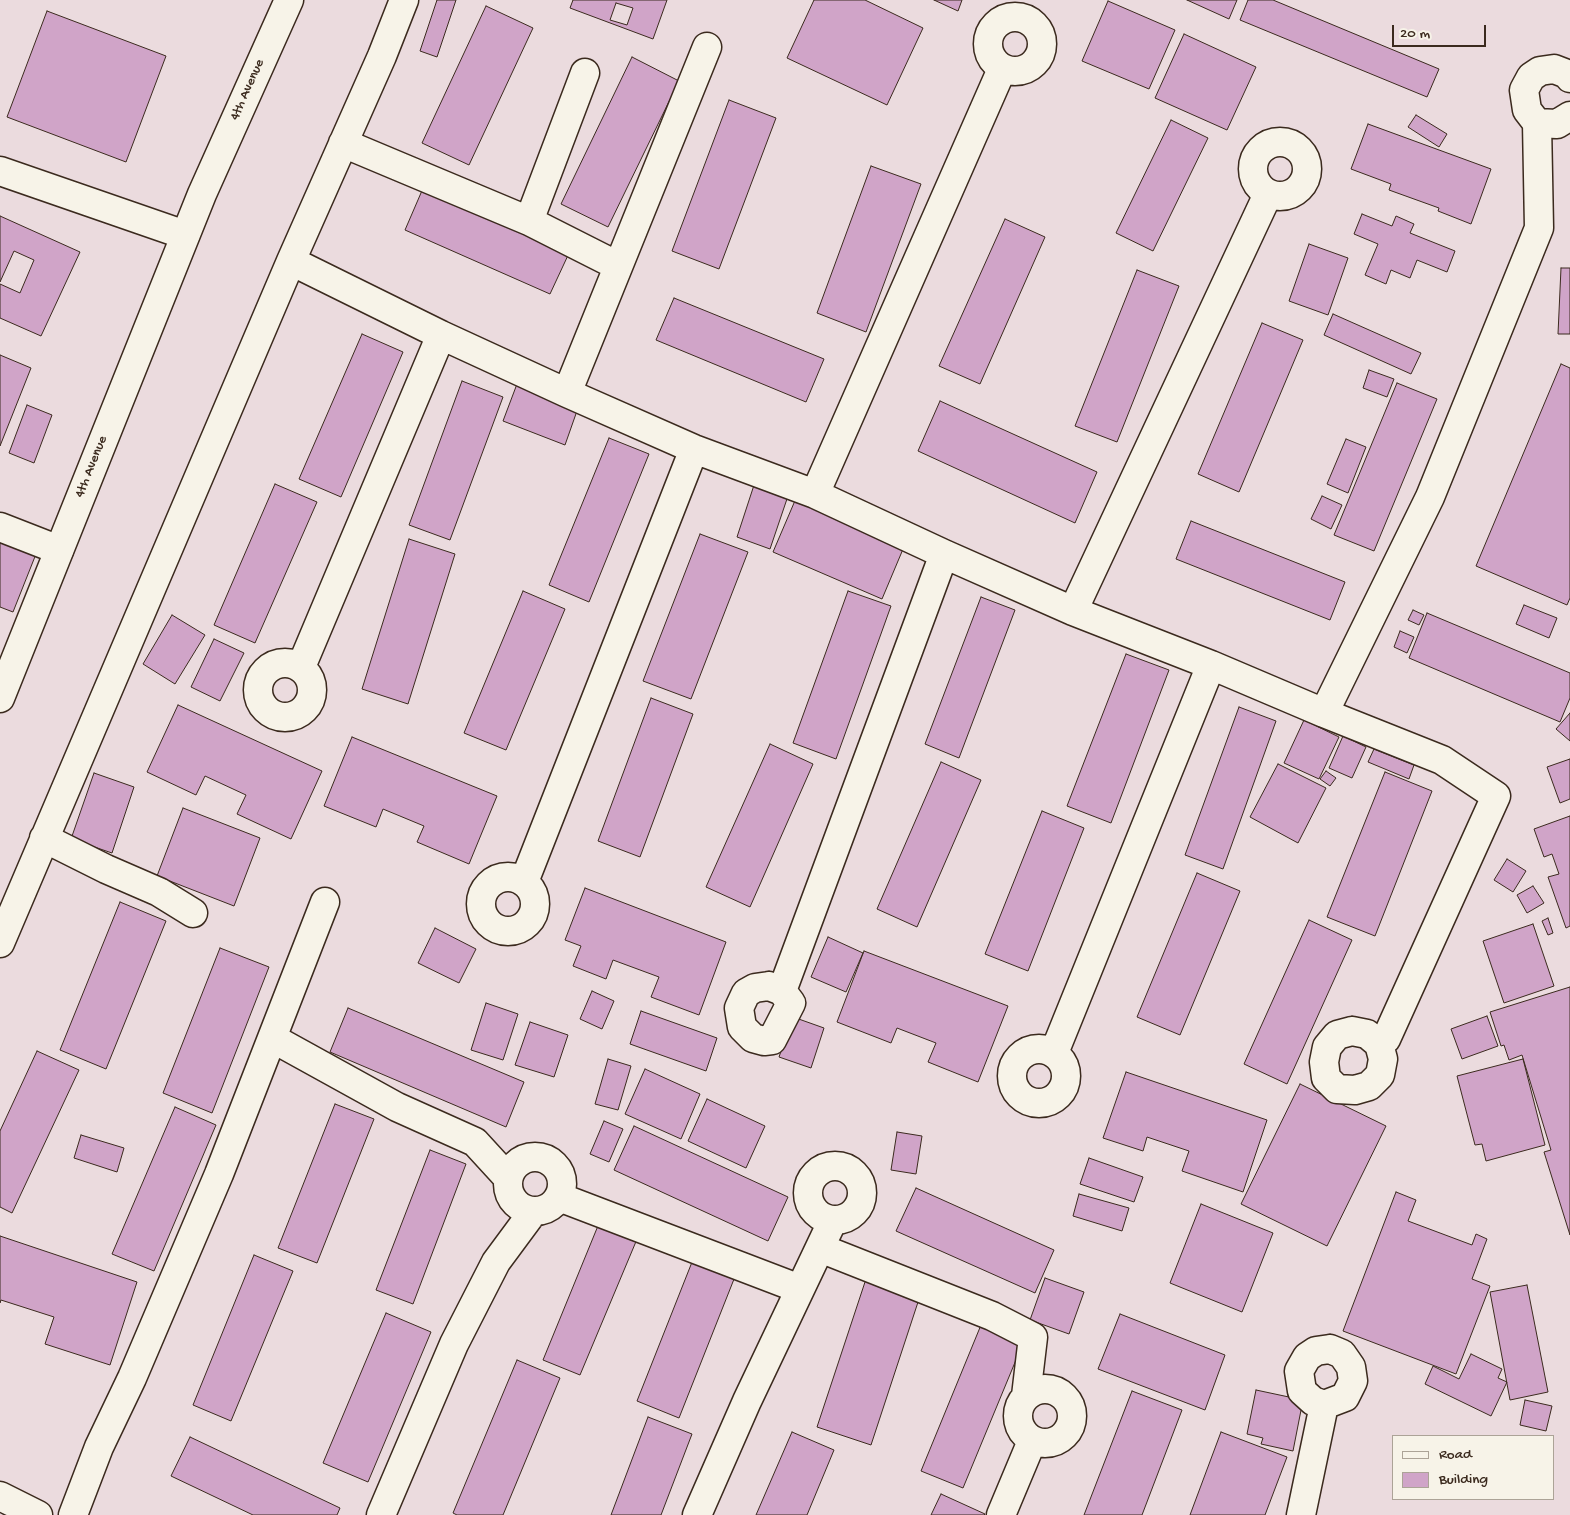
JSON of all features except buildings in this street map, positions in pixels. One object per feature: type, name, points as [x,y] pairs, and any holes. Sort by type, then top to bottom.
[{"type":"street","name":"4th Avenue","points":[[0,698],[184,236],[289,0]]},
{"type":"street","points":[[0,943],[291,261],[382,56],[404,0]]},
{"type":"street","points":[[567,393],[707,47]]},
{"type":"street","points":[[816,494],[1002,68]]},
{"type":"street","points":[[1324,713],[1430,497],[1539,228],[1537,123],[1527,110],[1524,90],[1531,77],[1540,71],[1554,69],[1569,70]]},
{"type":"street","points":[[529,221],[585,73]]},
{"type":"street","points":[[1537,123],[1557,124],[1570,116]]},
{"type":"street","points":[[343,143],[529,221],[618,266]]},
{"type":"street","points":[[0,171],[184,236]]},
{"type":"street","points":[[1073,611],[1268,194]]},
{"type":"street","points":[[291,261],[441,335],[694,449],[816,494],[944,554],[1073,611],[1211,665],[1442,760],[1496,796],[1386,1039],[1379,1044]]},
{"type":"street","points":[[301,667],[441,335]]},
{"type":"street","points":[[524,882],[694,449]]},
{"type":"street","points":[[0,527],[59,550]]},
{"type":"street","points":[[782,991],[944,554]]},
{"type":"street","points":[[1054,1053],[1211,665]]},
{"type":"street","points":[[44,838],[106,869],[159,892],[193,913]]},
{"type":"street","points":[[73,1515],[99,1447],[132,1378],[189,1247],[325,902]]},
{"type":"street","points":[[272,1038],[397,1107],[475,1142],[508,1178]]},
{"type":"street","points":[[535,1156],[544,1158],[558,1170],[562,1179],[559,1197],[548,1208],[541,1211],[524,1210],[510,1197],[508,1178],[512,1169],[518,1162],[526,1158],[535,1156]]},
{"type":"street","points":[[559,1197],[800,1289]]},
{"type":"street","points":[[381,1515],[454,1344],[496,1262],[533,1212]]},
{"type":"street","points":[[696,1515],[832,1220]]},
{"type":"street","points":[[820,1248],[992,1316],[1033,1337],[1026,1396],[1018,1410],[1021,1430],[1032,1441],[1043,1444],[1052,1443],[1064,1436],[1072,1421],[1070,1406],[1061,1394],[1049,1388],[1035,1390],[1026,1396]]},
{"type":"street","points":[[1301,1515],[1324,1405]]},
{"type":"street","points":[[1001,1515],[1032,1441]]},
{"type":"street","points":[[0,1496],[38,1515]]}]
